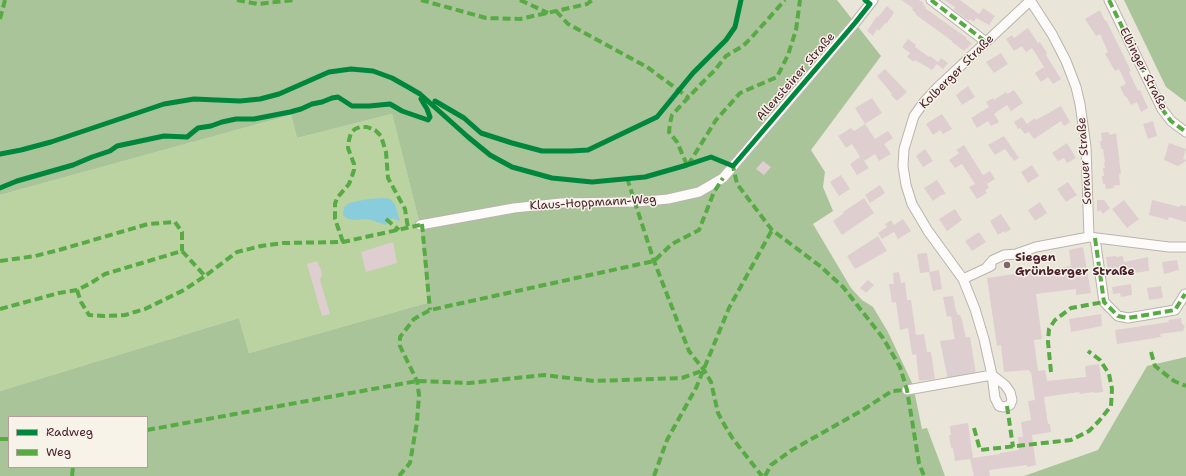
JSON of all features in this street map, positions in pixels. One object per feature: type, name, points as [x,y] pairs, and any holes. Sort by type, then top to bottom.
[{"type":"street","name":"Allensteiner Straße","points":[[733,166],[873,0]]},
{"type":"street","points":[[931,0],[986,42]]},
{"type":"street","name":"Kolberger Straße","points":[[907,390],[992,375],[977,316],[962,279],[928,231],[912,204],[906,185],[903,166],[904,149],[914,116],[924,102],[1030,0]]},
{"type":"street","name":"Sorauer Straße","points":[[1030,0],[1052,34],[1066,61],[1076,87],[1086,147],[1092,238],[1104,302],[1118,316],[1128,318],[1175,310],[1185,294]]},
{"type":"street","name":"Elbinger Straße","points":[[1109,0],[1162,109],[1171,121],[1186,132]]},
{"type":"street","name":"Klaus-Hoppmann-Weg","points":[[420,225],[514,208],[561,203],[636,202],[684,196],[700,192],[712,185],[723,178],[733,166]]},
{"type":"street","points":[[962,279],[986,268],[993,260],[1004,255],[1016,254],[1036,247],[1092,238],[1169,247],[1186,246]]},
{"type":"shaded area","points":[[970,337],[976,374],[948,380],[940,341]]},
{"type":"green space","points":[[0,0],[837,0],[881,56],[811,150],[825,172],[823,187],[833,211],[813,224],[851,288],[862,300],[873,307],[888,332],[913,385],[922,429],[927,428],[945,476],[0,476],[0,391],[239,318],[249,353],[427,303],[420,225],[392,114],[297,138],[291,115],[0,195]]},
{"type":"green space","points":[[1124,0],[1186,0],[1186,102],[1166,87]]},
{"type":"green space","points":[[392,114],[420,225],[427,303],[249,353],[239,318],[0,391],[0,195],[291,115],[297,138]]},
{"type":"green space","points":[[1186,357],[1186,476],[1024,476],[1098,450],[1147,366]]},
{"type":"water","points":[[368,199],[390,199],[395,204],[400,221],[392,218],[386,225],[368,219],[353,220],[346,218],[343,215],[344,207],[349,203]]},
{"type":"building","points":[[901,0],[919,0],[924,3],[923,5],[926,7],[925,8],[972,43],[964,51],[915,14],[916,13],[912,10],[913,8]]},
{"type":"building","points":[[944,0],[960,0],[979,14],[983,8],[995,16],[989,25],[976,18],[974,22],[970,19],[969,21],[954,10],[955,7]]},
{"type":"building","points":[[887,6],[894,12],[886,24],[885,23],[879,31],[877,29],[873,36],[867,31],[877,16],[878,17]]},
{"type":"building","points":[[1100,10],[1131,71],[1129,72],[1138,91],[1140,90],[1148,108],[1141,112],[1137,102],[1131,105],[1126,96],[1125,97],[1120,87],[1126,84],[1119,69],[1115,71],[1105,54],[1108,52],[1100,34],[1096,36],[1085,19]]},
{"type":"building","points":[[1028,28],[1038,43],[1040,42],[1061,79],[1053,84],[1048,77],[1041,82],[1035,73],[1044,67],[1032,48],[1026,52],[1022,46],[1014,51],[1006,39],[1012,35],[1014,38]]},
{"type":"building","points":[[908,39],[916,45],[915,47],[929,57],[930,56],[938,62],[941,58],[948,63],[943,69],[937,64],[932,70],[915,60],[914,62],[907,57],[910,53],[902,47]]},
{"type":"building","points":[[1001,53],[1008,64],[994,73],[986,62]]},
{"type":"building","points":[[885,69],[907,92],[897,101],[877,76]]},
{"type":"building","points":[[968,86],[975,97],[962,105],[956,95]]},
{"type":"building","points":[[1014,90],[1023,103],[1011,111],[1007,105],[994,114],[999,122],[991,126],[988,121],[977,128],[971,118],[989,107],[986,102],[993,98],[994,100],[1006,92],[1007,94]]},
{"type":"building","points":[[872,98],[882,113],[865,124],[855,108]]},
{"type":"building","points":[[1061,106],[1070,122],[1064,126],[1061,121],[1034,139],[1029,132],[1025,134],[1020,128],[1018,129],[1014,122],[1022,117],[1027,124],[1035,118],[1036,120]]},
{"type":"building","points":[[942,114],[952,129],[943,134],[940,130],[933,135],[926,124]]},
{"type":"building","points":[[1153,121],[1157,136],[1148,139],[1143,124]]},
{"type":"building","points":[[865,124],[875,139],[888,131],[893,138],[884,144],[891,154],[879,161],[875,154],[864,161],[869,168],[857,175],[850,164],[860,157],[852,144],[846,148],[838,136],[851,128],[854,131]]},
{"type":"building","points":[[1108,132],[1110,135],[1116,133],[1121,174],[1119,174],[1120,185],[1113,186],[1114,188],[1106,189],[1105,184],[1103,184],[1102,176],[1104,176],[1103,168],[1105,168],[1105,162],[1100,141],[1102,141],[1101,133]]},
{"type":"building","points":[[1004,136],[1019,158],[1014,161],[1005,149],[995,155],[988,145]]},
{"type":"building","points":[[1067,143],[1076,158],[1067,163],[1064,158],[1058,161],[1052,153]]},
{"type":"building","points":[[1169,143],[1186,149],[1183,159],[1186,161],[1178,166],[1164,160]]},
{"type":"building","points":[[964,145],[983,175],[990,171],[995,179],[987,184],[989,188],[985,190],[987,193],[977,199],[969,187],[975,184],[962,164],[955,168],[949,160],[959,153],[956,150]]},
{"type":"building","points":[[925,149],[933,161],[923,167],[916,156]]},
{"type":"building","points":[[763,161],[771,167],[764,175],[756,169]]},
{"type":"building","points":[[1032,165],[1039,176],[1028,183],[1021,172]]},
{"type":"building","points":[[841,175],[850,189],[839,196],[830,182]]},
{"type":"building","points":[[937,180],[946,194],[941,195],[933,201],[924,188]]},
{"type":"building","points":[[1068,182],[1077,195],[1066,202],[1057,189]]},
{"type":"building","points":[[880,185],[885,193],[870,203],[865,195]]},
{"type":"building","points":[[864,198],[874,213],[842,235],[833,221],[844,213],[843,212]]},
{"type":"building","points":[[1097,200],[1104,200],[1110,208],[1103,214],[1100,210],[1097,212]]},
{"type":"building","points":[[1124,200],[1139,219],[1127,228],[1112,209]]},
{"type":"building","points":[[1152,200],[1180,207],[1180,205],[1186,206],[1186,222],[1169,217],[1168,220],[1149,215]]},
{"type":"building","points":[[1040,202],[1047,213],[1035,221],[1028,210]]},
{"type":"building","points":[[955,209],[962,220],[947,231],[939,219]]},
{"type":"building","points":[[1001,214],[1011,229],[998,235],[990,221]]},
{"type":"building","points":[[903,219],[911,231],[898,239],[894,232],[882,239],[878,233],[887,227],[885,224],[891,220],[894,225]]},
{"type":"building","points":[[979,232],[986,242],[972,251],[965,241]]},
{"type":"building","points":[[878,236],[887,251],[855,269],[847,256]]},
{"type":"building","points":[[393,242],[397,263],[366,272],[361,252]]},
{"type":"building","points":[[1083,247],[1091,293],[1076,295],[1076,289],[1036,294],[1042,339],[1034,340],[1038,371],[1045,370],[1047,381],[1086,377],[1085,366],[1099,364],[1103,392],[1080,394],[1079,392],[1044,397],[1048,424],[1050,424],[1051,432],[1032,435],[1036,465],[989,470],[990,476],[974,476],[970,459],[955,461],[949,435],[951,435],[950,426],[968,423],[973,458],[1019,450],[1018,437],[1023,437],[1021,422],[1031,420],[1028,401],[1035,400],[1031,372],[1029,370],[1004,372],[1001,345],[997,346],[987,278],[1071,266],[1069,250]]},
{"type":"building","points":[[927,253],[930,272],[939,270],[942,289],[933,291],[929,272],[920,273],[917,254]]},
{"type":"building","points":[[1123,256],[1124,262],[1148,257],[1149,271],[1133,273],[1133,268],[1108,271],[1106,257]]},
{"type":"building","points":[[1177,260],[1179,270],[1164,274],[1162,262]]},
{"type":"building","points":[[317,261],[321,270],[322,275],[320,280],[330,314],[322,316],[307,264]]},
{"type":"building","points":[[899,272],[901,283],[905,282],[907,300],[911,300],[916,335],[924,334],[927,352],[931,352],[935,379],[919,381],[916,354],[912,355],[908,328],[900,330],[896,302],[892,303],[889,284],[894,284],[893,273]]},
{"type":"building","points":[[868,280],[874,285],[866,293],[860,288]]},
{"type":"building","points":[[1131,284],[1132,295],[1121,297],[1120,293],[1113,294],[1112,287]]},
{"type":"building","points":[[1161,286],[1163,298],[1149,300],[1147,288]]},
{"type":"building","points":[[953,296],[956,311],[962,320],[966,339],[970,339],[974,369],[967,370],[966,362],[949,365],[945,342],[955,341],[951,316],[947,317],[943,297]]},
{"type":"building","points":[[1101,314],[1102,326],[1071,332],[1069,319]]},
{"type":"building","points":[[1181,318],[1182,324],[1185,326],[1183,331],[1160,334],[1161,337],[1117,344],[1115,330],[1169,322],[1168,320]]},
{"type":"marked path","points":[[0,19],[5,0]]},
{"type":"marked path","points":[[237,0],[258,4],[294,0]]},
{"type":"marked path","points":[[421,0],[486,18],[520,19],[587,4],[592,0]]},
{"type":"marked path","points":[[520,0],[548,13]]},
{"type":"marked path","points":[[687,165],[677,142],[669,132],[672,115],[714,71],[726,56],[743,46],[785,0]]},
{"type":"marked path","points":[[688,165],[716,120],[740,93],[777,77],[788,55],[796,30],[800,0]]},
{"type":"marked path","points":[[931,0],[986,42]]},
{"type":"marked path","points":[[1109,0],[1162,109],[1171,121],[1186,132]]},
{"type":"marked path","points":[[556,11],[568,24],[647,67],[689,98]]},
{"type":"marked path","points":[[343,242],[335,219],[335,204],[337,198],[349,184],[354,170],[354,164],[348,148],[349,140],[351,133],[360,127],[367,127],[375,130],[381,136],[386,152],[388,178],[405,209],[408,228]]},
{"type":"marked path","points":[[730,165],[733,166],[737,184],[772,230],[820,266],[843,287],[883,338],[900,367],[907,390],[919,463],[924,476]]},
{"type":"marked path","points":[[627,178],[654,261],[689,351],[704,370],[711,382],[718,413],[725,426],[733,439],[762,476]]},
{"type":"marked path","points":[[399,476],[410,463],[417,422],[419,395],[417,381],[400,346],[400,337],[414,319],[430,310],[654,261],[672,244],[699,230],[714,192],[723,178]]},
{"type":"marked path","points":[[386,219],[399,230]]},
{"type":"marked path","points":[[0,261],[35,256],[148,224],[175,222],[182,232],[182,251]]},
{"type":"marked path","points":[[422,224],[430,310]]},
{"type":"marked path","points":[[0,309],[59,293],[77,290],[105,274],[182,251],[205,276],[237,252],[261,246],[283,243],[343,242],[420,225]]},
{"type":"marked path","points":[[654,476],[667,440],[696,388],[729,308],[772,230]]},
{"type":"marked path","points":[[1095,238],[1104,302],[1118,316],[1128,318],[1175,310],[1185,294]]},
{"type":"marked path","points":[[77,290],[81,302],[89,315],[125,315],[145,309],[184,290],[205,276]]},
{"type":"marked path","points":[[1051,372],[1048,342],[1049,329],[1055,320],[1071,308],[1104,302]]},
{"type":"marked path","points":[[974,428],[980,450],[1071,440],[1089,431],[1111,406],[1112,389],[1109,374],[1100,360],[1088,351]]},
{"type":"marked path","points":[[1151,352],[1155,366],[1174,381],[1186,386]]},
{"type":"marked path","points":[[148,430],[417,381],[469,383],[544,375],[594,381],[682,378],[704,370]]},
{"type":"marked path","points":[[765,476],[771,465],[792,450],[861,411],[892,391],[907,390]]},
{"type":"marked path","points":[[1007,406],[1013,447]]},
{"type":"marked path","points":[[0,439],[8,439]]},
{"type":"marked path","points":[[72,476],[73,468]]},
{"type":"cycle path","points":[[435,101],[464,118],[481,133],[512,143],[542,151],[588,150],[657,117],[693,73],[726,40],[735,27],[741,0]]},
{"type":"cycle path","points":[[0,154],[51,142],[164,104],[194,99],[240,101],[260,99],[279,94],[329,72],[351,69],[373,71],[392,78],[420,94],[490,155],[512,167],[552,178],[592,182],[645,177],[711,157],[733,166],[855,23],[870,4],[865,0]]},
{"type":"cycle path","points":[[0,188],[17,181],[73,165],[110,151],[117,146],[164,136],[187,137],[198,128],[236,119],[254,119],[290,112],[338,97],[352,106],[390,104],[402,111],[428,120],[430,117],[421,99]]},
{"type":"place","name":"Siegen Grünberger Straße","points":[[1007,265]]}]
